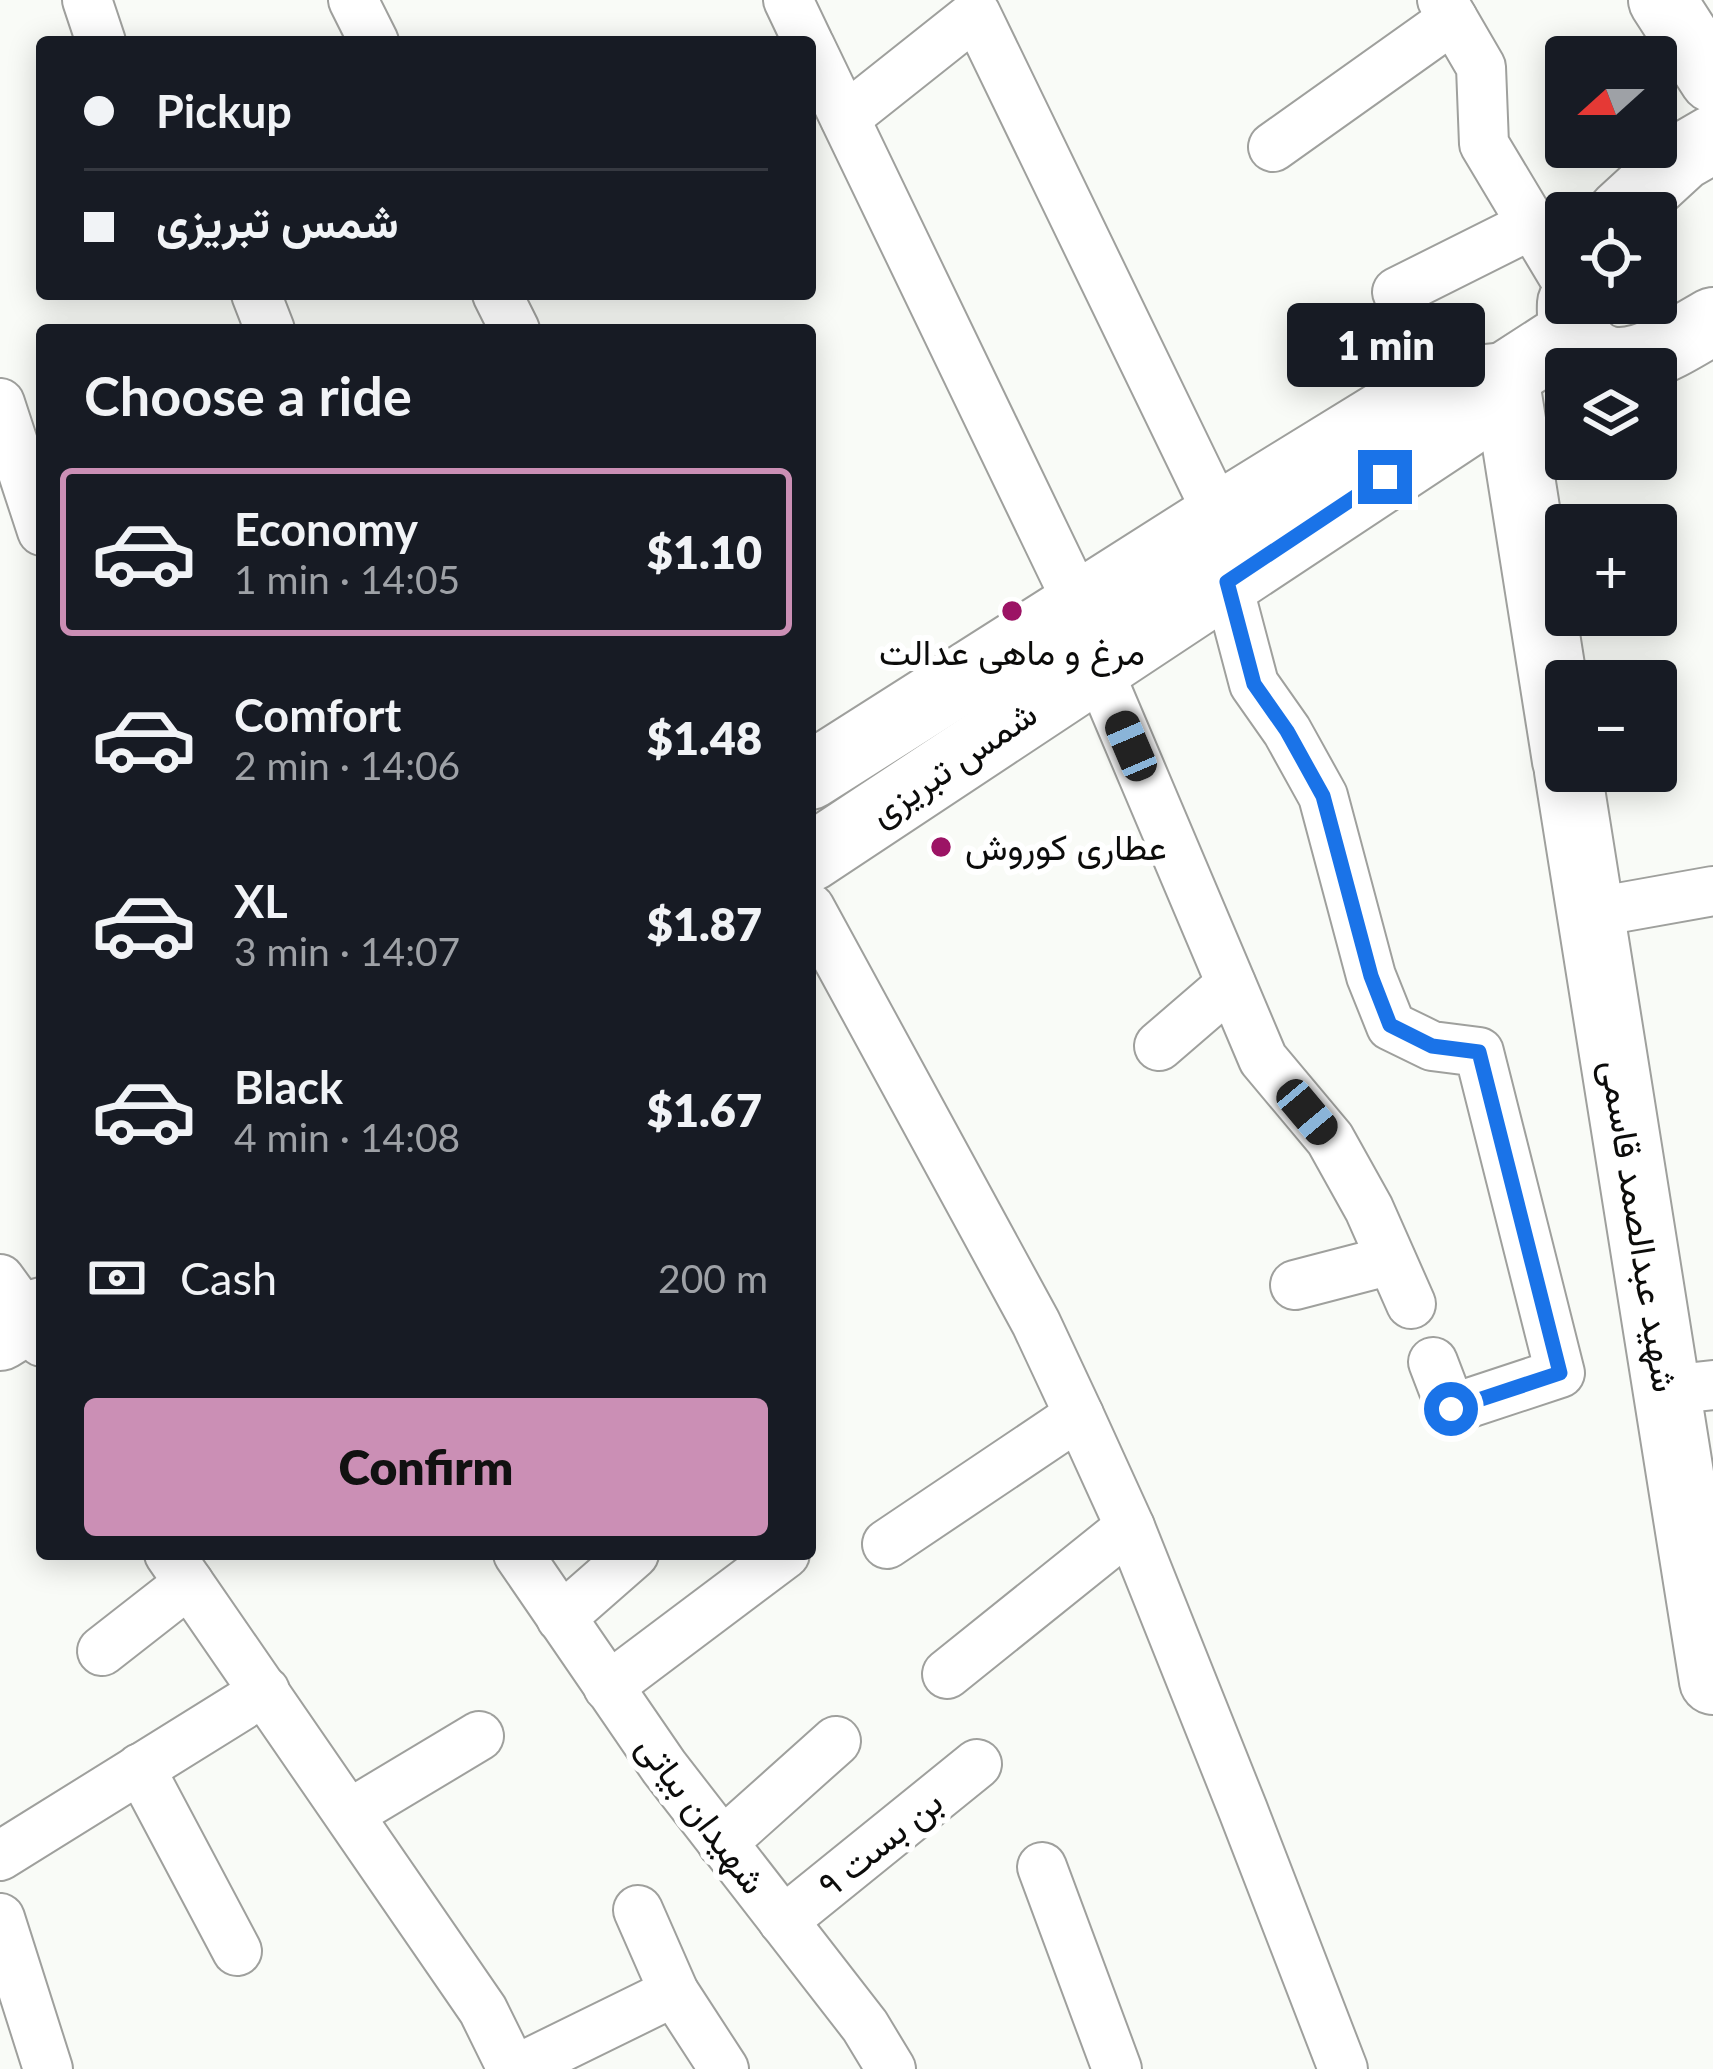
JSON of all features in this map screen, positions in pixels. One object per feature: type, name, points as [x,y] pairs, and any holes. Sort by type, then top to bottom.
[{"type":"main road","points":[[1662,0],[1713,80]]},
{"type":"main road","points":[[1644,192],[1682,157],[1713,139]]},
{"type":"main road","points":[[1578,324],[1589,351],[1604,360],[1638,359],[1713,321]]},
{"type":"main road","name":"شمس تبریزی","points":[[816,854],[1464,425],[1552,324]]},
{"type":"main road","points":[[1504,376],[1550,660]]},
{"type":"main road","name":"شمس تبریزی","points":[[816,772],[1435,383],[1504,376]]},
{"type":"main road","name":"شهید عبدالصمد قاسمی","points":[[1571,792],[1590,913],[1690,1387],[1713,1677]]},
{"type":"street","points":[[87,0],[99,36]]},
{"type":"street","points":[[353,0],[371,36]]},
{"type":"street","points":[[788,0],[805,36]]},
{"type":"street","points":[[1273,147],[1448,9],[1481,67],[1484,144],[1545,254]]},
{"type":"street","points":[[844,118],[976,14],[1220,516]]},
{"type":"street","points":[[816,59],[1079,605]]},
{"type":"street","points":[[1397,292],[1531,225]]},
{"type":"street","points":[[0,403],[36,513]]},
{"type":"street","points":[[1227,582],[1254,684],[1323,796],[1371,976],[1390,1025],[1432,1046],[1479,1052],[1560,1373],[1451,1409],[1433,1362]]},
{"type":"street","points":[[1097,667],[1263,1059],[1330,1139],[1369,1209],[1411,1304]]},
{"type":"street","points":[[1590,913],[1713,891]]},
{"type":"street","points":[[816,919],[1036,1323],[1079,1415],[1130,1527],[1342,2069]]},
{"type":"street","points":[[1159,1046],[1231,984]]},
{"type":"street","points":[[1295,1285],[1391,1260]]},
{"type":"street","points":[[887,1544],[1079,1415]]},
{"type":"street","points":[[947,1674],[1130,1527]]},
{"type":"street","name":"شهیدان بیاتی","points":[[522,1560],[664,1767],[865,2026],[891,2069]]},
{"type":"street","points":[[561,1618],[627,1560]]},
{"type":"street","points":[[608,1687],[777,1560]]},
{"type":"street","points":[[102,1651],[179,1569],[483,2010],[515,2069],[674,1993]]},
{"type":"street","points":[[0,1856],[265,1691]]},
{"type":"street","points":[[349,1814],[479,1736]]},
{"type":"street","points":[[722,1843],[836,1742]]},
{"type":"street","name":"بن بست ۹","points":[[783,1922],[977,1764]]},
{"type":"street","points":[[140,1768],[237,1951]]},
{"type":"street","points":[[1042,1867],[1117,2069]]},
{"type":"street","points":[[638,1910],[674,1993],[724,2069]]},
{"type":"street","points":[[0,1918],[48,2069]]},
{"type":"place","name":"مرغ و ماهی عدالت","points":[[1012,611]]},
{"type":"place","name":"عطاری کوروش","points":[[941,847]]},
{"type":"route","points":[[1385,477],[1227,582],[1254,684],[1323,796],[1371,976],[1390,1025],[1432,1046],[1479,1052],[1560,1373],[1451,1409]]}]
